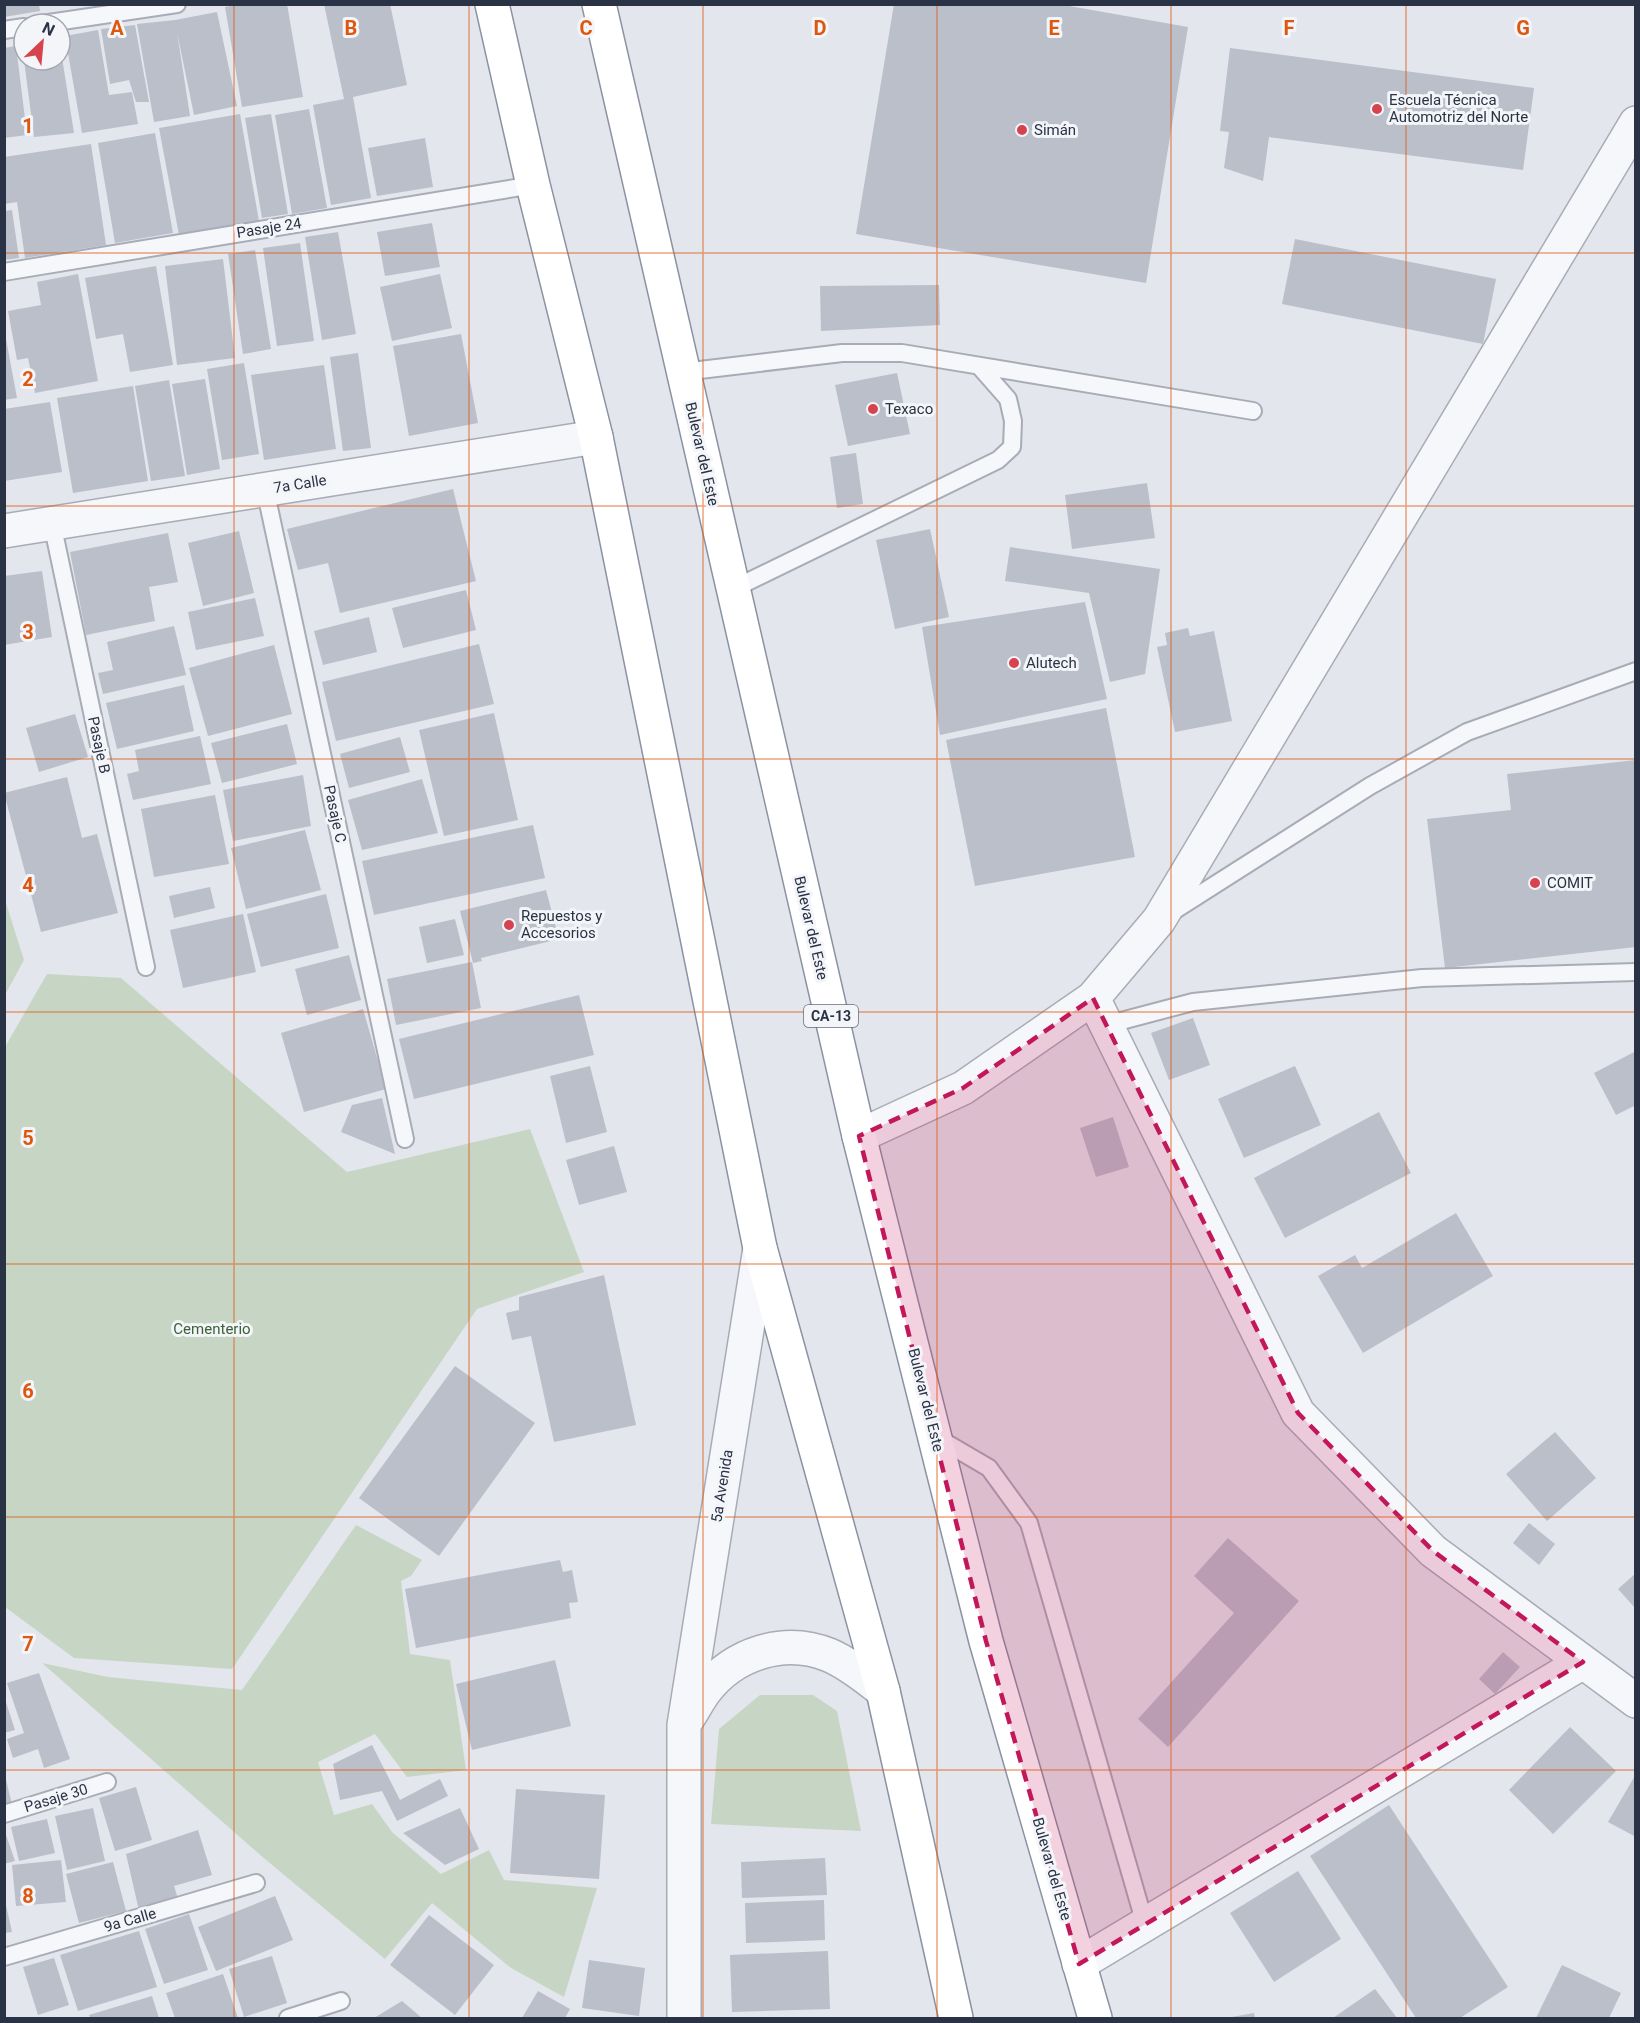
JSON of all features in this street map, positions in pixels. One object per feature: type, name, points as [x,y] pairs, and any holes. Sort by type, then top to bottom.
[{"type":"highway","points":[[492,4],[533,185],[596,437],[760,1248],[883,1691],[956,2019]]},
{"type":"highway","name":"Bulevar del Este","points":[[599,4],[859,1136],[986,1641],[1095,2019]]},
{"type":"street","points":[[859,1136],[963,1088],[1100,1012],[1159,920],[1635,123]]},
{"type":"street","name":"7a Calle","points":[[4,531],[596,437]]},
{"type":"street","points":[[1100,1012],[1298,1413],[1433,1551],[1635,1701]]},
{"type":"street","name":"5a Avenida","points":[[684,2019],[684,1725],[760,1248]]},
{"type":"street","points":[[684,1725],[705,1690],[721,1674],[737,1662],[774,1648],[814,1650],[830,1655],[883,1691]]},
{"type":"street","points":[[1080,1964],[1583,1662]]},
{"type":"lane","points":[[72,20],[177,4]]},
{"type":"lane","name":"Pasaje 24","points":[[4,272],[533,185]]},
{"type":"lane","points":[[683,372],[842,353],[902,354],[1253,411]]},
{"type":"lane","points":[[733,589],[998,460],[1012,447],[1013,420],[1008,399],[979,366]]},
{"type":"lane","name":"Pasaje C","points":[[265,489],[405,1139]]},
{"type":"lane","name":"Pasaje B","points":[[52,523],[146,967]]},
{"type":"lane","points":[[1159,920],[1370,786],[1467,732],[1635,672]]},
{"type":"lane","points":[[1100,1012],[1422,978],[1635,972]]},
{"type":"lane","points":[[935,1436],[989,1468],[1029,1523],[1145,1924]]},
{"type":"lane","name":"Pasaje 30","points":[[4,1814],[107,1782]]},
{"type":"lane","name":"9a Calle","points":[[4,1957],[256,1883]]},
{"type":"lane","points":[[288,2019],[341,2001]]},
{"type":"highlighted area","points":[[1093,998],[1298,1413],[1433,1551],[1583,1662],[1079,1964],[986,1641],[859,1136],[963,1088]]},
{"type":"green space","points":[[5,900],[24,960],[4,995]]},
{"type":"green space","name":"Cementerio","points":[[47,974],[121,978],[347,1172],[530,1129],[584,1272],[477,1309],[232,1669],[74,1658],[5,1607],[5,1047]]},
{"type":"green space","points":[[356,1525],[422,1560],[411,1576],[401,1581],[410,1654],[450,1660],[466,1770],[407,1777],[375,1734],[318,1762],[334,1815],[372,1804],[392,1832],[441,1874],[489,1850],[504,1880],[597,1888],[564,1997],[511,1968],[432,1903],[385,1959],[259,1854],[42,1663],[108,1677],[242,1690]]},
{"type":"green space","points":[[760,1695],[813,1695],[837,1711],[861,1831],[711,1824],[719,1729]]},
{"type":"building","points":[[4,4],[39,4],[40,11],[12,12],[12,16],[4,17]]},
{"type":"building","points":[[241,4],[287,4],[303,97],[242,107],[225,7]]},
{"type":"building","points":[[324,4],[390,4],[407,85],[353,97],[371,198],[331,205],[313,105],[344,99]]},
{"type":"building","name":"Simán","points":[[894,4],[1058,4],[1188,27],[1146,283],[856,234]]},
{"type":"building","points":[[217,12],[237,106],[194,115],[177,32],[190,116],[154,122],[137,24]]},
{"type":"building","points":[[135,25],[149,102],[136,102],[129,80],[110,84],[101,29]]},
{"type":"building","points":[[98,30],[109,95],[132,92],[138,124],[82,133],[71,72],[72,35]]},
{"type":"building","points":[[12,47],[12,72],[19,72],[27,135],[4,138],[4,48]]},
{"type":"building","name":"Escuela Técnica Automotriz del Norte","points":[[1230,48],[1534,88],[1523,170],[1269,137],[1263,181],[1224,168],[1229,132],[1220,131]]},
{"type":"building","points":[[26,72],[64,72],[74,133],[34,137]]},
{"type":"building","points":[[309,109],[327,208],[292,214],[275,115]]},
{"type":"building","points":[[240,114],[259,221],[179,235],[159,128]]},
{"type":"building","points":[[271,114],[288,214],[262,218],[245,118]]},
{"type":"building","points":[[155,133],[173,233],[115,243],[98,143]]},
{"type":"building","points":[[425,138],[433,187],[377,196],[368,148]]},
{"type":"building","points":[[91,144],[106,245],[25,258],[17,202],[4,204],[4,157]]},
{"type":"building","points":[[12,210],[19,258],[4,260],[4,211]]},
{"type":"building","points":[[432,223],[440,267],[385,276],[377,232]]},
{"type":"building","points":[[338,232],[356,334],[322,340],[305,237]]},
{"type":"building","points":[[1295,239],[1496,279],[1483,344],[1282,304]]},
{"type":"building","points":[[300,243],[314,341],[277,346],[263,248]]},
{"type":"building","points":[[255,250],[271,349],[243,354],[228,254]]},
{"type":"building","points":[[223,259],[235,358],[177,365],[165,266]]},
{"type":"building","points":[[156,266],[173,365],[130,372],[123,334],[96,339],[85,278]]},
{"type":"building","points":[[78,274],[98,381],[35,393],[28,358],[17,360],[8,311],[41,305],[37,282]]},
{"type":"building","points":[[440,274],[452,328],[392,341],[380,287]]},
{"type":"building","points":[[939,285],[940,325],[821,331],[820,286]]},
{"type":"building","points":[[4,328],[17,398],[4,400]]},
{"type":"building","points":[[461,334],[478,423],[409,436],[393,346]]},
{"type":"building","points":[[358,353],[371,448],[343,451],[330,357]]},
{"type":"building","points":[[244,363],[259,454],[222,460],[207,369]]},
{"type":"building","points":[[324,365],[336,449],[264,460],[251,375]]},
{"type":"building","name":"Texaco","points":[[897,373],[910,434],[848,446],[835,385]]},
{"type":"building","points":[[205,379],[220,469],[187,475],[172,384]]},
{"type":"building","points":[[169,380],[185,476],[151,481],[135,386]]},
{"type":"building","points":[[133,386],[148,481],[73,493],[57,398]]},
{"type":"building","points":[[50,402],[62,472],[4,481],[4,409]]},
{"type":"building","points":[[856,453],[863,504],[837,508],[830,457]]},
{"type":"building","points":[[1147,483],[1155,538],[1072,549],[1065,495]]},
{"type":"building","points":[[453,489],[476,581],[340,613],[328,563],[298,570],[287,529]]},
{"type":"building","points":[[930,529],[949,617],[895,629],[876,540]]},
{"type":"building","points":[[239,531],[254,593],[203,606],[188,543]]},
{"type":"building","points":[[168,533],[178,582],[149,587],[155,621],[86,635],[70,552]]},
{"type":"building","points":[[1010,547],[1160,569],[1145,674],[1110,682],[1089,593],[1005,581]]},
{"type":"building","points":[[42,571],[52,637],[4,645],[4,576]]},
{"type":"building","points":[[466,590],[476,630],[403,648],[392,608]]},
{"type":"building","points":[[255,598],[264,636],[196,650],[188,612]]},
{"type":"building","name":"Alutech","points":[[1085,602],[1107,699],[940,735],[922,627]]},
{"type":"building","points":[[369,617],[377,652],[323,665],[314,631]]},
{"type":"building","points":[[174,626],[186,675],[103,694],[98,673],[113,670],[107,642]]},
{"type":"building","points":[[1188,628],[1190,636],[1214,631],[1232,721],[1175,732],[1157,647],[1167,645],[1165,633]]},
{"type":"building","points":[[479,644],[494,704],[336,741],[322,682]]},
{"type":"building","points":[[274,645],[292,714],[208,736],[189,668]]},
{"type":"building","points":[[184,685],[194,731],[117,749],[106,703]]},
{"type":"building","points":[[1106,708],[1135,857],[975,886],[946,740]]},
{"type":"building","points":[[494,713],[518,820],[444,836],[419,730]]},
{"type":"building","points":[[75,714],[88,757],[39,772],[26,728]]},
{"type":"building","points":[[287,724],[297,764],[222,783],[211,743]]},
{"type":"building","points":[[200,736],[211,784],[133,800],[127,774],[139,771],[135,750]]},
{"type":"building","points":[[400,737],[410,772],[349,788],[340,754]]},
{"type":"building","name":"COMIT","points":[[1636,760],[1636,947],[1445,968],[1427,819],[1511,810],[1507,774]]},
{"type":"building","points":[[303,775],[311,826],[233,841],[223,790]]},
{"type":"building","points":[[67,777],[82,838],[97,834],[118,913],[41,932],[4,793]]},
{"type":"building","points":[[422,779],[438,833],[362,850],[348,800]]},
{"type":"building","points":[[215,795],[229,864],[154,877],[141,809]]},
{"type":"building","points":[[533,825],[545,878],[374,915],[362,861]]},
{"type":"building","points":[[305,830],[321,890],[246,909],[231,848]]},
{"type":"building","points":[[210,887],[215,908],[174,918],[169,896]]},
{"type":"building","name":"Repuestos y Accesorios","points":[[546,890],[559,939],[481,958],[482,961],[473,963],[460,911]]},
{"type":"building","points":[[326,894],[339,948],[261,967],[247,914]]},
{"type":"building","points":[[243,914],[256,972],[183,988],[170,930]]},
{"type":"building","points":[[455,919],[464,955],[427,963],[419,927]]},
{"type":"building","points":[[349,955],[361,1000],[307,1015],[295,969]]},
{"type":"building","points":[[472,962],[481,1008],[396,1025],[387,979]]},
{"type":"building","points":[[579,995],[594,1055],[414,1099],[399,1039]]},
{"type":"building","points":[[363,1009],[386,1089],[304,1112],[281,1033]]},
{"type":"building","points":[[1193,1018],[1210,1065],[1169,1080],[1151,1033]]},
{"type":"building","points":[[1636,1051],[1636,1105],[1616,1115],[1594,1073]]},
{"type":"building","points":[[590,1066],[607,1132],[566,1143],[550,1076]]},
{"type":"building","points":[[1295,1066],[1321,1125],[1244,1158],[1218,1099]]},
{"type":"building","points":[[382,1098],[395,1154],[341,1132],[352,1105]]},
{"type":"building","points":[[1379,1112],[1411,1173],[1285,1238],[1254,1178]]},
{"type":"building","points":[[1113,1117],[1129,1167],[1096,1177],[1080,1128]]},
{"type":"building","points":[[614,1146],[627,1192],[579,1205],[566,1160]]},
{"type":"building","points":[[1456,1213],[1493,1276],[1363,1353],[1318,1276],[1355,1255],[1362,1268]]},
{"type":"building","points":[[604,1275],[636,1425],[554,1442],[531,1336],[512,1340],[506,1313],[519,1310],[519,1297]]},
{"type":"building","points":[[455,1366],[535,1423],[439,1556],[359,1498]]},
{"type":"building","points":[[1555,1432],[1596,1478],[1547,1521],[1506,1474]]},
{"type":"building","points":[[1529,1523],[1555,1544],[1539,1565],[1513,1543]]},
{"type":"building","points":[[1228,1538],[1299,1601],[1168,1747],[1138,1719],[1234,1613],[1194,1576]]},
{"type":"building","points":[[560,1560],[563,1572],[572,1570],[578,1602],[569,1603],[571,1618],[416,1648],[405,1589]]},
{"type":"building","points":[[1636,1573],[1636,1609],[1618,1589]]},
{"type":"building","points":[[1503,1652],[1520,1667],[1495,1694],[1479,1679]]},
{"type":"building","points":[[555,1660],[571,1726],[472,1750],[456,1684]]},
{"type":"building","points":[[39,1673],[70,1759],[44,1768],[38,1749],[13,1758],[7,1739],[24,1733],[7,1683]]},
{"type":"building","points":[[4,1696],[15,1730],[4,1733]]},
{"type":"building","points":[[1570,1727],[1616,1771],[1553,1834],[1509,1790]]},
{"type":"building","points":[[372,1745],[400,1800],[440,1779],[448,1796],[397,1821],[382,1791],[340,1800],[333,1764]]},
{"type":"building","points":[[4,1771],[13,1809],[4,1810]]},
{"type":"building","points":[[1636,1774],[1636,1837],[1608,1822]]},
{"type":"building","points":[[136,1787],[152,1840],[115,1851],[99,1798]]},
{"type":"building","points":[[516,1789],[605,1795],[599,1879],[510,1873]]},
{"type":"building","points":[[1389,1805],[1508,1987],[1460,2018],[1416,2018],[1310,1856]]},
{"type":"building","points":[[93,1808],[105,1861],[67,1870],[55,1816]]},
{"type":"building","points":[[460,1808],[479,1849],[445,1865],[403,1833]]},
{"type":"building","points":[[47,1819],[55,1853],[19,1861],[11,1827]]},
{"type":"building","points":[[4,1829],[15,1861],[4,1864]]},
{"type":"building","points":[[198,1830],[212,1875],[174,1886],[179,1902],[140,1915],[126,1854]]},
{"type":"building","points":[[825,1858],[827,1895],[742,1898],[741,1862]]},
{"type":"building","points":[[61,1860],[66,1902],[16,1906],[12,1865]]},
{"type":"building","points":[[113,1862],[126,1911],[79,1923],[66,1874]]},
{"type":"building","points":[[1298,1871],[1341,1939],[1274,1982],[1230,1913]]},
{"type":"building","points":[[4,1896],[12,1932],[4,1933]]},
{"type":"building","points":[[275,1896],[293,1940],[216,1971],[198,1927]]},
{"type":"building","points":[[824,1900],[825,1940],[746,1943],[745,1903]]},
{"type":"building","points":[[189,1914],[208,1970],[164,1984],[145,1929]]},
{"type":"building","points":[[429,1915],[494,1965],[455,2015],[390,1965]]},
{"type":"building","points":[[139,1931],[157,1987],[78,2011],[60,1955]]},
{"type":"building","points":[[828,1951],[830,2009],[732,2012],[730,1955]]},
{"type":"building","points":[[272,1956],[287,2003],[244,2017],[229,1969]]},
{"type":"building","points":[[54,1958],[69,2005],[38,2015],[23,1967]]},
{"type":"building","points":[[589,1960],[645,1968],[639,2016],[582,2008]]},
{"type":"building","points":[[1562,1965],[1621,1993],[1609,2018],[1536,2018]]},
{"type":"building","points":[[223,1974],[238,2018],[175,2018],[166,1993]]},
{"type":"building","points":[[1375,1989],[1397,2018],[1333,2018]]},
{"type":"building","points":[[538,1991],[570,2009],[565,2018],[522,2018]]},
{"type":"building","points":[[152,1996],[159,2018],[90,2018],[89,2015]]},
{"type":"building","points":[[402,2001],[422,2018],[374,2018]]},
{"type":"building","points":[[1254,2013],[1255,2018],[1232,2018],[1232,2017]]},
{"type":"place","name":"Escuela Técnica Automotriz del Norte","points":[[1377,109]]},
{"type":"place","name":"Simán","points":[[1022,130]]},
{"type":"place","name":"Texaco","points":[[873,409]]},
{"type":"place","name":"Alutech","points":[[1014,663]]},
{"type":"place","name":"COMIT","points":[[1535,883]]},
{"type":"place","name":"Repuestos y Accesorios","points":[[509,925]]}]
